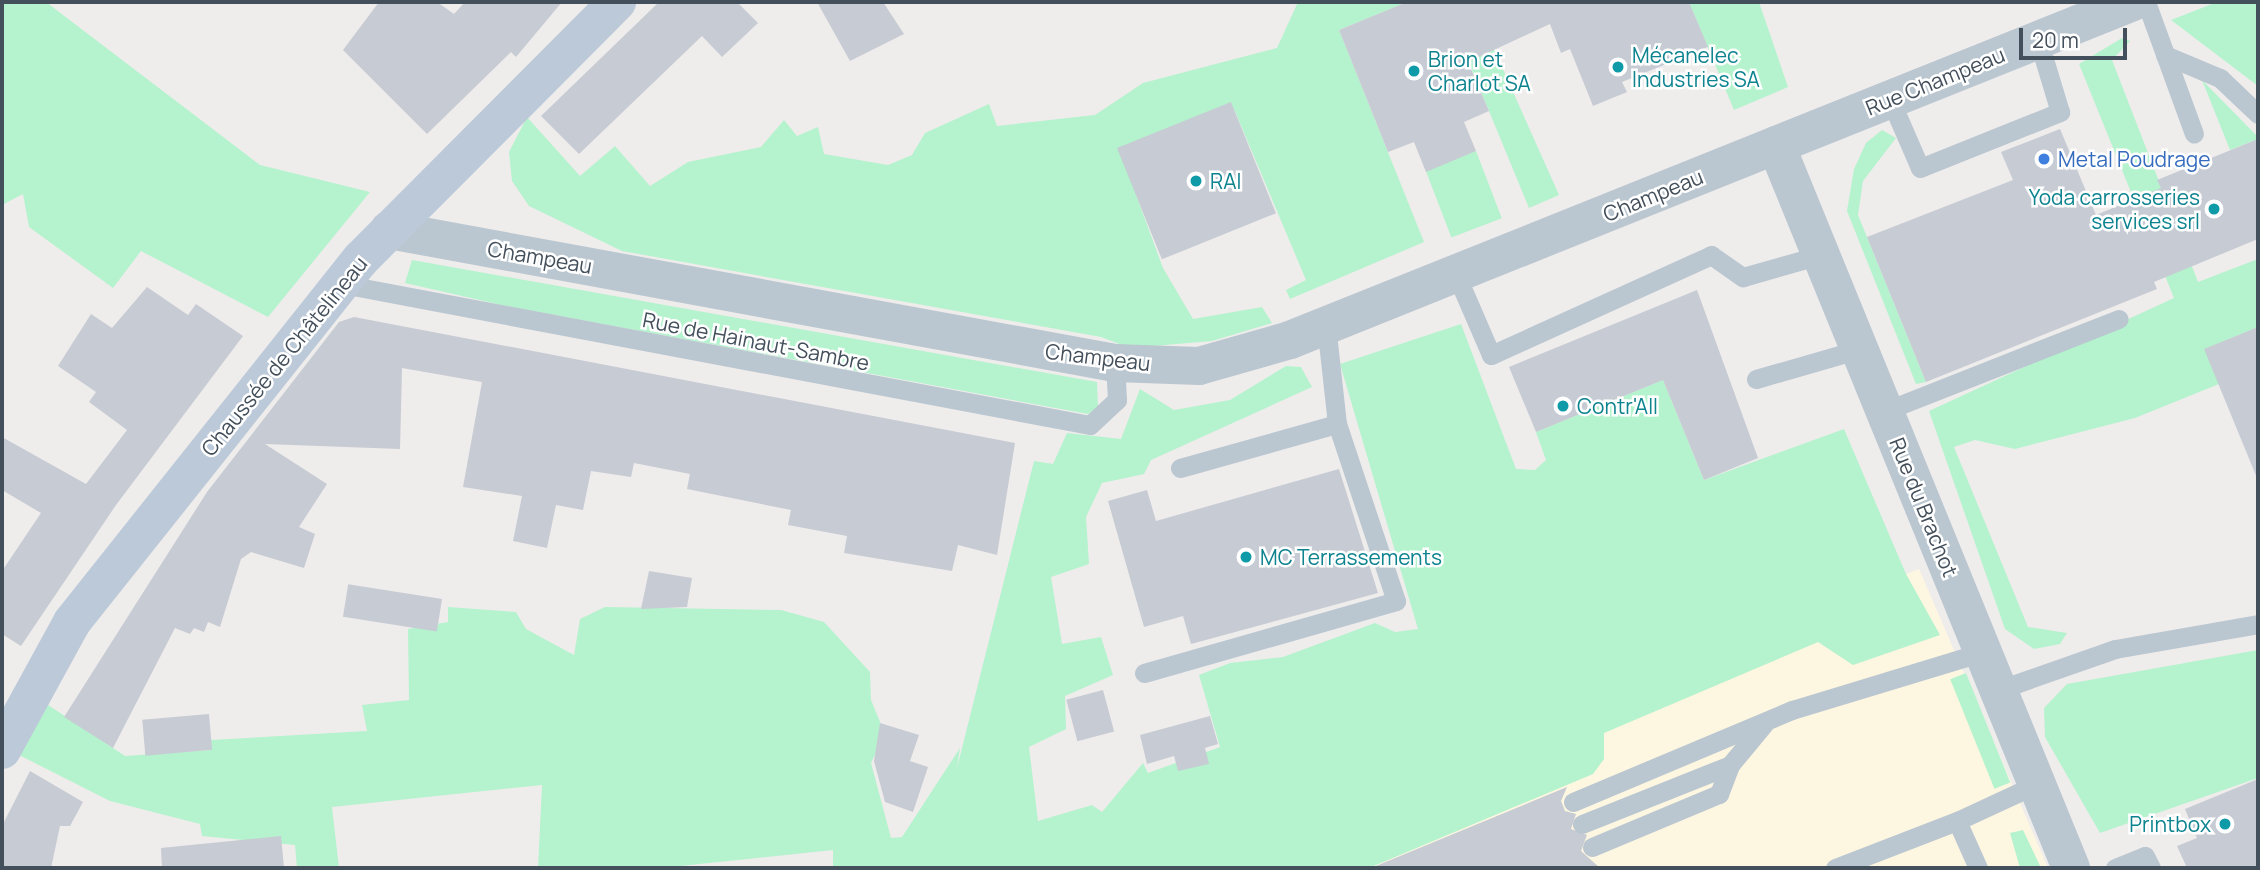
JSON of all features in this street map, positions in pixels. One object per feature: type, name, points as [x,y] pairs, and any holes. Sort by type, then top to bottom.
[{"type":"main road","name":"Chaussée de Châtelineau","points":[[2,750],[72,622],[342,284],[389,230],[617,2]]},
{"type":"street","name":"Rue Champeau","points":[[1776,145],[2133,2]]},
{"type":"street","name":"Champeau","points":[[389,230],[1115,363],[1199,366],[1326,325],[1776,145]]},
{"type":"street","name":"Rue du Brachot","points":[[1776,145],[2071,868]]},
{"type":"lane","points":[[2146,2],[2194,134]]},
{"type":"lane","points":[[1890,99],[1920,168],[2060,112],[2038,39]]},
{"type":"lane","points":[[2165,55],[2220,78],[2258,114]]},
{"type":"lane","points":[[1455,274],[1491,355],[1711,255],[1743,277],[1821,255]]},
{"type":"lane","name":"Rue de Hainaut-Sambre","points":[[342,284],[1090,425],[1116,400],[1115,363]]},
{"type":"lane","points":[[1885,411],[2118,319]]},
{"type":"lane","points":[[1144,673],[1396,600],[1337,424],[1326,325]]},
{"type":"lane","points":[[1756,379],[1860,349]]},
{"type":"lane","points":[[1180,468],[1337,424]]},
{"type":"lane","points":[[1998,690],[2115,649],[2258,624]]},
{"type":"lane","points":[[1573,802],[1766,722],[1983,652]]},
{"type":"lane","points":[[1592,847],[1720,794],[1730,765],[1766,722]]},
{"type":"lane","points":[[1582,824],[1730,765]]},
{"type":"lane","points":[[1835,868],[1956,821],[2035,785]]},
{"type":"lane","points":[[1956,821],[1978,868]]},
{"type":"lane","points":[[2115,868],[2146,856],[2151,868]]},
{"type":"shaded area","points":[[1919,569],[2048,868],[1149,868]]},
{"type":"green space","points":[[2,2],[46,2],[260,165],[370,192],[268,317],[141,251],[113,288],[29,227],[23,194],[2,205]]},
{"type":"green space","points":[[1298,2],[1407,2],[1339,30],[1424,242],[1290,299],[1286,290],[1306,280],[1234,109],[1121,154],[1163,268],[1193,319],[1262,307],[1272,323],[1212,341],[1130,348],[1101,337],[622,251],[529,206],[512,181],[509,152],[527,117],[580,176],[615,146],[650,186],[688,162],[761,147],[784,120],[797,136],[818,127],[824,154],[888,165],[912,155],[925,133],[989,104],[997,126],[1095,115],[1143,83],[1277,48]]},
{"type":"green space","points":[[1444,2],[1473,2],[1559,195],[1529,208]]},
{"type":"green space","points":[[1689,2],[1759,2],[1788,87],[1734,110]]},
{"type":"green space","points":[[2217,2],[2258,2],[2258,86],[2171,20]]},
{"type":"green space","points":[[2122,38],[2130,41],[2112,60],[2198,282],[2258,259],[2258,327],[2205,349],[2219,384],[2135,418],[2015,449],[1975,440],[1954,447],[2028,627],[2067,633],[2060,644],[2034,649],[2005,629],[1929,411],[2174,298],[2079,64]]},
{"type":"green space","points":[[2202,80],[2258,137],[2258,139],[2230,150]]},
{"type":"green space","points":[[1882,130],[1896,138],[1863,181],[1858,215],[1926,382],[1916,384],[1847,211],[1854,169],[1866,143]]},
{"type":"green space","points":[[1476,151],[1502,218],[1451,238],[1426,170]]},
{"type":"green space","points":[[412,260],[1097,382],[1098,407],[1088,414],[506,306],[405,283]]},
{"type":"green space","points":[[1461,324],[1516,469],[1535,470],[1546,460],[1536,432],[1663,380],[1704,480],[1844,429],[1906,574],[1940,635],[1853,665],[1818,642],[1604,733],[1604,759],[1593,774],[1369,868],[833,868],[833,850],[661,868],[538,868],[542,785],[332,807],[339,868],[297,868],[295,845],[202,836],[200,824],[110,801],[19,755],[45,703],[125,756],[211,750],[211,740],[367,731],[362,705],[409,700],[408,629],[448,622],[448,607],[516,612],[526,629],[574,655],[580,619],[605,607],[781,610],[824,622],[870,672],[871,700],[885,734],[871,763],[891,838],[902,837],[960,748],[957,768],[1034,461],[1053,464],[1067,433],[1121,439],[1140,389],[1174,410],[1230,400],[1286,366],[1301,367],[1312,387],[1151,460],[1144,474],[1102,483],[1086,517],[1089,564],[1051,577],[1062,644],[1101,637],[1113,675],[1065,696],[1066,729],[1029,747],[1038,821],[1092,805],[1102,812],[1143,763],[1148,773],[1220,747],[1199,675],[1230,663],[1283,657],[1375,623],[1395,632],[1418,629],[1340,364]]},
{"type":"green space","points":[[2258,650],[2258,778],[2100,833],[2045,737],[2044,708],[2067,684]]},
{"type":"green space","points":[[1966,673],[2010,782],[1994,789],[1950,679]]},
{"type":"green space","points":[[2023,830],[2041,868],[2020,868],[2010,833]]},
{"type":"building","points":[[379,2],[437,2],[454,14],[465,2],[562,2],[516,57],[511,52],[427,134],[343,50]]},
{"type":"building","points":[[659,2],[737,2],[758,23],[722,57],[702,36],[579,154],[541,116]]},
{"type":"building","points":[[817,2],[883,2],[904,34],[850,61]]},
{"type":"building","points":[[1407,2],[1689,2],[1708,47],[1622,82],[1627,92],[1593,106],[1570,49],[1561,53],[1550,24],[1468,62],[1489,111],[1464,122],[1476,151],[1426,172],[1414,142],[1388,152],[1339,30]]},
{"type":"building","name":"RAI","points":[[1231,102],[1276,213],[1162,259],[1117,148]]},
{"type":"building","points":[[2060,129],[2096,215],[2161,188],[2157,180],[2258,139],[2258,239],[2154,282],[2157,289],[1926,382],[1867,237],[2013,180],[2001,152]]},
{"type":"building","points":[[147,287],[188,315],[196,304],[243,336],[116,505],[21,646],[2,634],[2,571],[41,513],[2,490],[2,437],[86,484],[127,430],[89,402],[96,392],[58,366],[91,314],[112,328]]},
{"type":"building","name":"Contr'All","points":[[1697,290],[1758,458],[1704,480],[1663,380],[1536,432],[1509,367]]},
{"type":"building","points":[[354,317],[1015,443],[997,555],[958,545],[952,571],[844,553],[847,536],[788,525],[791,510],[687,489],[690,474],[634,463],[631,477],[591,471],[583,510],[556,505],[547,548],[513,541],[522,496],[463,487],[482,382],[402,368],[400,449],[265,444],[327,484],[299,527],[315,534],[304,568],[251,552],[241,559],[220,627],[208,622],[204,632],[194,628],[190,634],[175,628],[113,748],[64,717],[207,492],[339,322]]},
{"type":"building","points":[[2258,327],[2258,478],[2257,478],[2204,349]]},
{"type":"building","name":"MC Terrassements","points":[[1339,469],[1378,593],[1191,644],[1183,616],[1144,627],[1108,501],[1147,490],[1156,521]]},
{"type":"building","points":[[649,571],[692,578],[687,607],[641,609]]},
{"type":"building","points":[[348,584],[442,599],[437,632],[343,617]]},
{"type":"building","points":[[1103,690],[1114,732],[1077,741],[1066,700]]},
{"type":"building","points":[[209,714],[212,750],[145,756],[142,720]]},
{"type":"building","points":[[1210,716],[1218,744],[1205,748],[1209,764],[1178,771],[1174,756],[1147,764],[1140,735]]},
{"type":"building","points":[[880,723],[919,735],[910,761],[928,767],[913,812],[885,802],[874,761]]},
{"type":"building","points":[[30,771],[83,802],[70,826],[60,826],[51,868],[2,868],[2,826]]},
{"type":"building","name":"Printbox","points":[[2258,779],[2258,868],[2187,868],[2177,846],[2197,838],[2185,809]]},
{"type":"building","points":[[1567,787],[1561,801],[1565,811],[1576,814],[1571,829],[1587,835],[1581,851],[1600,868],[1371,868]]},
{"type":"building","points":[[281,836],[284,868],[162,868],[161,848]]},
{"type":"place","name":"Mécanelec Industries SA","points":[[1618,67]]},
{"type":"place","name":"Brion et Charlot SA","points":[[1414,71]]},
{"type":"place","name":"Metal Poudrage","points":[[2044,159]]},
{"type":"place","name":"RAI","points":[[1196,181]]},
{"type":"place","name":"Yoda carrosseries services srl","points":[[2214,209]]},
{"type":"place","name":"Contr'All","points":[[1563,406]]},
{"type":"place","name":"MC Terrassements","points":[[1246,557]]},
{"type":"place","name":"Printbox","points":[[2225,824]]}]
